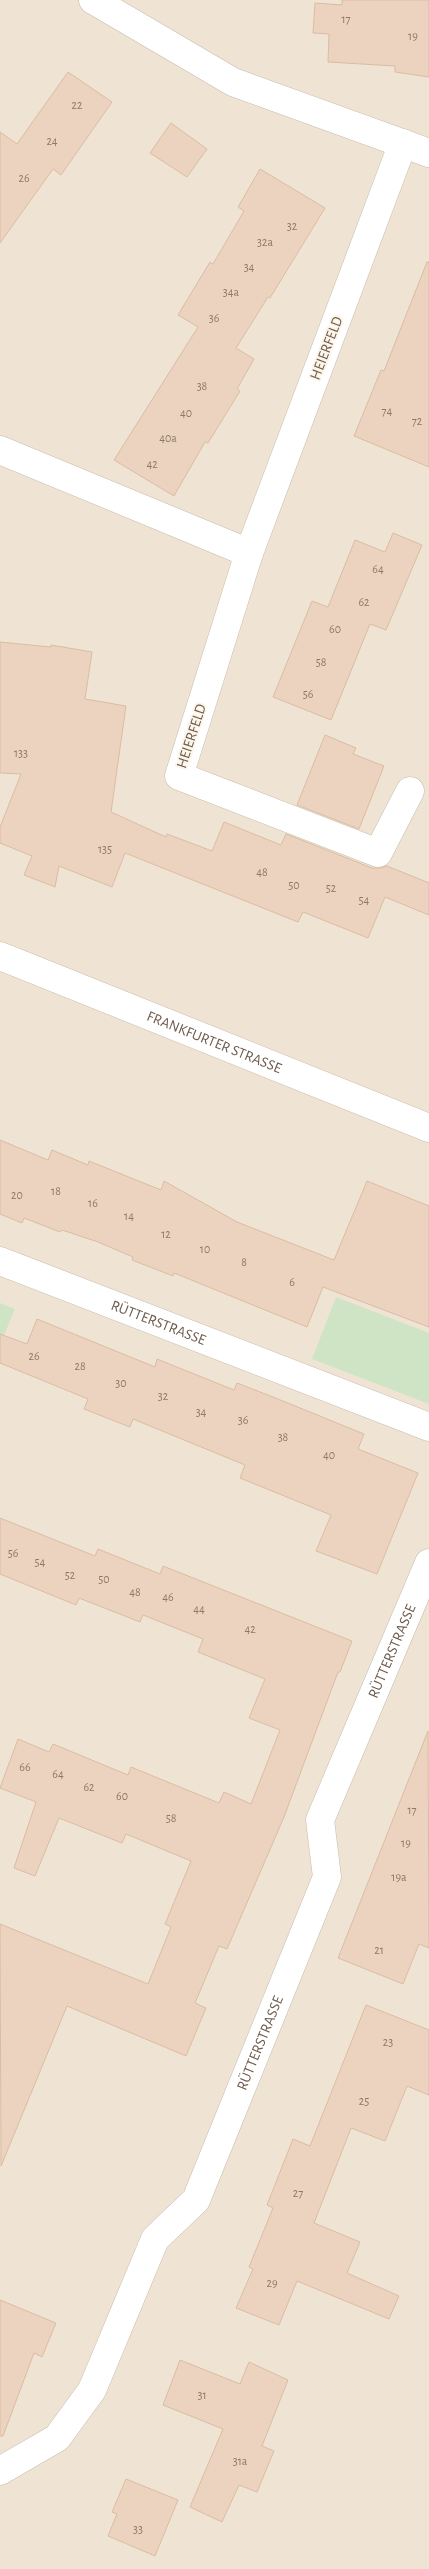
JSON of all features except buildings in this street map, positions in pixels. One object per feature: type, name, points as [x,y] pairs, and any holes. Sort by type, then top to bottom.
[{"type":"street","points":[[93,0],[233,82],[429,153]]},
{"type":"street","name":"HEIERFELD","points":[[403,143],[249,552],[179,776],[378,852],[410,791]]},
{"type":"street","points":[[0,450],[249,552]]},
{"type":"street","name":"FRANKFURTER STRASSE","points":[[0,956],[429,1128]]},
{"type":"street","name":"RÜTTERSTRASSE","points":[[0,1261],[429,1428]]},
{"type":"street","name":"RÜTTERSTRASSE","points":[[0,2471],[57,2438],[92,2390],[155,2239],[196,2200],[327,1877],[320,1820],[429,1563]]},
{"type":"shaded area","points":[[0,0],[429,0],[429,2569],[0,2569]]},
{"type":"green space","points":[[336,1297],[429,1333],[429,1404],[312,1359]]},
{"type":"green space","points":[[0,1303],[15,1309],[0,1345]]}]
